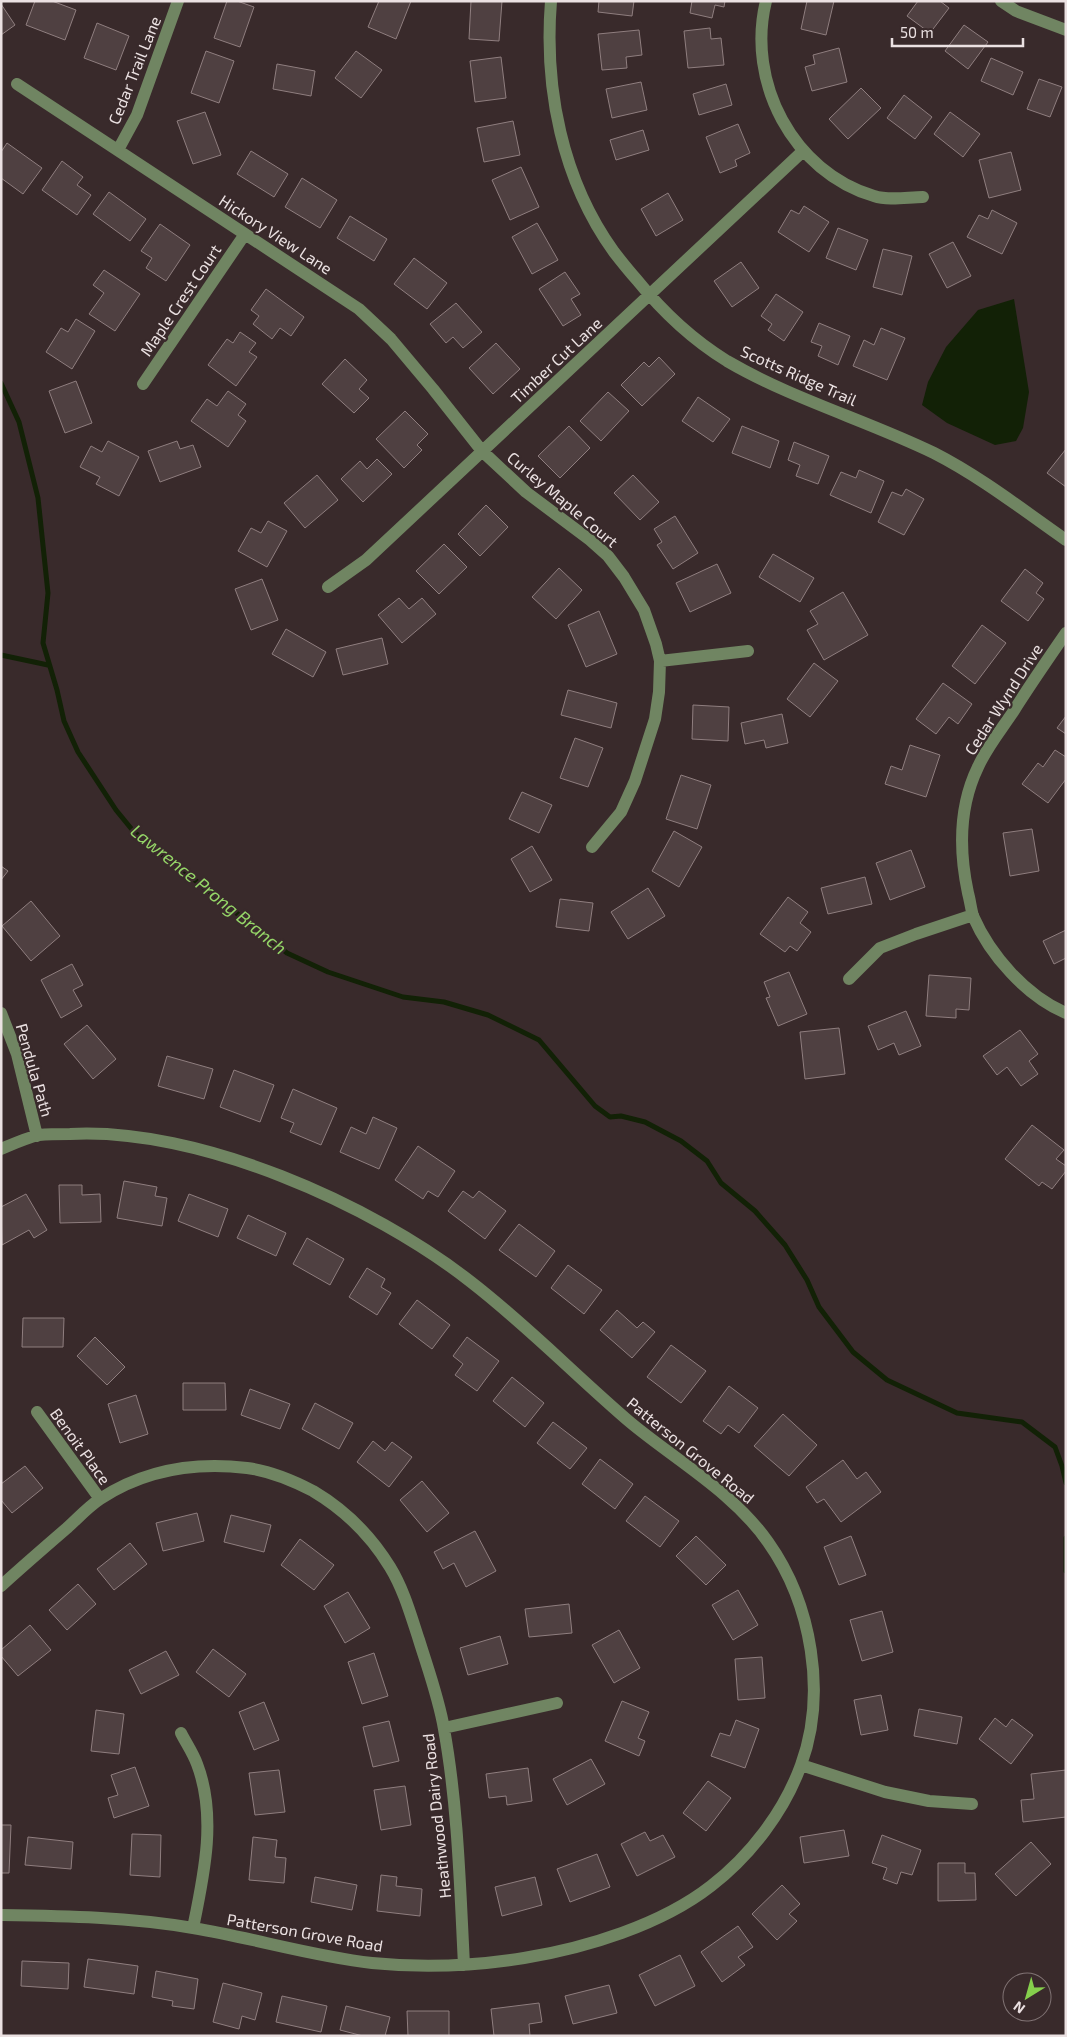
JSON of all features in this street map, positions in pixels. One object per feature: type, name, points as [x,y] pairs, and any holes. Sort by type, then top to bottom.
[{"type":"street","name":"Cedar Trail Lane","points":[[118,150],[137,115],[178,1]]},
{"type":"street","name":"Scotts Ridge Trail","points":[[551,1],[550,44],[552,86],[557,121],[565,151],[578,187],[595,222],[614,252],[649,296],[688,333],[727,360],[780,387],[900,437],[935,454],[975,476],[1066,540]]},
{"type":"street","points":[[766,1],[761,24],[761,42],[766,81],[773,102],[802,152],[829,174],[854,189],[876,197],[923,197]]},
{"type":"street","points":[[1001,1],[1016,11],[1066,30]]},
{"type":"street","name":"Hickory View Lane","points":[[17,84],[359,309],[391,339],[482,451]]},
{"type":"street","name":"Timber Cut Lane","points":[[328,587],[366,560],[802,152]]},
{"type":"street","name":"Maple Crest Court","points":[[143,384],[245,234]]},
{"type":"street","name":"Curley Maple Court","points":[[482,451],[526,492],[590,540],[608,556],[624,577],[644,610],[656,644],[660,661],[659,692],[655,719],[635,781],[621,812],[592,847]]},
{"type":"street","name":"Cedar Wynd Drive","points":[[1066,633],[989,747],[977,768],[968,795],[962,826],[962,853],[973,915],[998,958],[1016,978],[1038,997],[1066,1013]]},
{"type":"street","points":[[660,661],[748,650]]},
{"type":"street","points":[[849,978],[880,948],[973,915]]},
{"type":"street","name":"Pendula Path","points":[[1,1013],[17,1054],[37,1136]]},
{"type":"street","name":"Patterson Grove Road","points":[[1,1149],[37,1136],[88,1133],[130,1136],[200,1151],[250,1166],[302,1185],[364,1214],[440,1260],[511,1314],[633,1424],[718,1490],[744,1514],[768,1541],[784,1568],[796,1594],[810,1649],[814,1681],[810,1725],[801,1765],[784,1801],[767,1829],[748,1853],[707,1889],[678,1907],[608,1938],[518,1959],[464,1965],[417,1966],[360,1961],[193,1928],[145,1921],[97,1917],[1,1915]]},
{"type":"street","name":"Benoit Place","points":[[37,1412],[100,1499]]},
{"type":"street","name":"Heathwood Dairy Road","points":[[1,1586],[100,1499],[158,1472],[205,1466],[258,1469],[281,1476],[322,1496],[342,1511],[376,1547],[391,1569],[408,1608],[444,1728],[456,1833],[464,1965]]},
{"type":"street","points":[[444,1728],[557,1703]]},
{"type":"street","points":[[181,1732],[197,1764],[204,1790],[207,1815],[206,1863],[193,1928]]},
{"type":"street","points":[[801,1765],[886,1792],[929,1801],[972,1804]]},
{"type":"shaded area","points":[[1014,299],[1029,392],[1023,428],[1016,441],[995,445],[947,423],[922,405],[928,382],[946,347],[978,310]]},
{"type":"building","points":[[35,1],[52,1],[76,10],[65,40],[26,25]]},
{"type":"building","points":[[227,1],[237,1],[254,7],[240,47],[214,38]]},
{"type":"building","points":[[379,1],[411,1],[396,39],[368,27]]},
{"type":"building","points":[[471,1],[502,1],[499,41],[469,39]]},
{"type":"building","points":[[599,1],[634,1],[632,16],[598,12]]},
{"type":"building","points":[[692,1],[725,1],[724,7],[715,5],[712,18],[690,13]]},
{"type":"building","points":[[807,1],[834,1],[826,35],[801,29]]},
{"type":"building","points":[[918,1],[940,1],[949,8],[930,33],[907,16]]},
{"type":"building","points":[[1,4],[15,25],[1,35]]},
{"type":"building","points":[[97,23],[129,36],[116,70],[84,58]]},
{"type":"building","points":[[964,25],[988,42],[968,69],[945,51]]},
{"type":"building","points":[[710,28],[711,39],[721,38],[724,65],[688,68],[684,31]]},
{"type":"building","points":[[639,30],[642,55],[626,57],[627,68],[602,70],[598,34]]},
{"type":"building","points":[[839,48],[847,82],[812,91],[805,67],[815,64],[813,55]]},
{"type":"building","points":[[206,51],[234,61],[219,103],[191,93]]},
{"type":"building","points":[[356,51],[382,70],[361,98],[335,78]]},
{"type":"building","points":[[501,57],[506,98],[475,102],[470,61]]},
{"type":"building","points":[[991,58],[1023,72],[1013,95],[981,81]]},
{"type":"building","points":[[277,64],[315,71],[311,96],[273,89]]},
{"type":"building","points":[[1039,79],[1062,87],[1050,117],[1027,109]]},
{"type":"building","points":[[641,82],[647,110],[612,118],[606,89]]},
{"type":"building","points":[[726,84],[732,105],[699,115],[693,94]]},
{"type":"building","points":[[861,88],[881,108],[848,139],[829,119]]},
{"type":"building","points":[[904,95],[932,117],[915,139],[887,118]]},
{"type":"building","points":[[205,112],[221,155],[193,164],[177,121]]},
{"type":"building","points":[[950,112],[980,134],[963,157],[934,134]]},
{"type":"building","points":[[513,121],[520,155],[484,162],[477,128]]},
{"type":"building","points":[[738,124],[750,153],[735,160],[737,166],[720,173],[706,137]]},
{"type":"building","points":[[643,130],[649,150],[616,160],[610,140]]},
{"type":"building","points":[[7,143],[42,168],[23,194],[1,178],[1,152]]},
{"type":"building","points":[[251,151],[288,174],[274,197],[237,174]]},
{"type":"building","points":[[1011,152],[1021,190],[989,198],[979,160]]},
{"type":"building","points":[[62,161],[83,177],[77,185],[91,195],[77,215],[42,190]]},
{"type":"building","points":[[521,167],[539,207],[510,220],[492,180]]},
{"type":"building","points":[[302,178],[337,200],[320,228],[285,207]]},
{"type":"building","points":[[109,192],[146,219],[130,241],[93,214]]},
{"type":"building","points":[[668,193],[683,220],[656,236],[641,209]]},
{"type":"building","points":[[804,206],[829,222],[809,252],[778,232],[791,210],[799,214]]},
{"type":"building","points":[[992,210],[1017,223],[1002,254],[967,237],[979,215],[988,219]]},
{"type":"building","points":[[350,216],[387,239],[374,261],[337,238]]},
{"type":"building","points":[[537,223],[558,260],[532,274],[512,237]]},
{"type":"building","points":[[160,224],[190,245],[166,281],[146,268],[152,258],[141,251]]},
{"type":"building","points":[[838,228],[868,240],[856,270],[826,258]]},
{"type":"building","points":[[953,242],[971,276],[947,288],[929,254]]},
{"type":"building","points":[[883,249],[912,256],[902,295],[873,287]]},
{"type":"building","points":[[414,258],[447,283],[427,309],[394,284]]},
{"type":"building","points":[[741,262],[759,288],[732,307],[714,281]]},
{"type":"building","points":[[104,270],[140,294],[115,331],[89,314],[104,293],[93,285]]},
{"type":"building","points":[[565,272],[580,294],[571,299],[581,315],[563,326],[539,289]]},
{"type":"building","points":[[266,289],[304,317],[291,336],[280,328],[272,339],[253,324],[259,316],[251,310]]},
{"type":"building","points":[[776,294],[803,312],[784,341],[768,330],[772,324],[761,316]]},
{"type":"building","points":[[456,303],[482,332],[463,348],[453,337],[446,343],[430,324]]},
{"type":"building","points":[[76,319],[95,331],[72,369],[46,352],[61,328],[68,332]]},
{"type":"building","points":[[819,323],[850,336],[838,365],[818,356],[822,346],[811,342]]},
{"type":"building","points":[[881,328],[905,338],[887,380],[853,366],[864,340],[874,345]]},
{"type":"building","points":[[240,332],[256,343],[249,352],[257,357],[236,386],[208,365],[227,339],[233,343]]},
{"type":"building","points":[[496,343],[520,369],[493,394],[469,368]]},
{"type":"building","points":[[659,357],[675,374],[642,406],[621,385],[644,362],[649,367]]},
{"type":"building","points":[[345,359],[367,380],[359,389],[369,398],[354,413],[322,384]]},
{"type":"building","points":[[76,381],[92,423],[65,433],[49,391]]},
{"type":"building","points":[[228,391],[246,404],[238,415],[246,421],[228,447],[191,421],[207,399],[217,406]]},
{"type":"building","points":[[608,392],[629,411],[601,441],[580,421]]},
{"type":"building","points":[[698,397],[730,419],[713,442],[682,421]]},
{"type":"building","points":[[405,411],[428,434],[417,445],[422,450],[404,468],[376,439]]},
{"type":"building","points":[[569,426],[590,448],[560,478],[538,456]]},
{"type":"building","points":[[742,426],[779,441],[770,468],[732,453]]},
{"type":"building","points":[[108,441],[139,457],[119,496],[96,484],[100,477],[80,467],[91,446],[102,452]]},
{"type":"building","points":[[177,441],[180,449],[193,445],[201,467],[160,482],[148,451]]},
{"type":"building","points":[[794,442],[829,456],[818,484],[796,476],[800,465],[788,460]]},
{"type":"building","points":[[1066,449],[1066,487],[1047,473]]},
{"type":"building","points":[[377,459],[392,474],[363,502],[341,479],[360,461],[367,469]]},
{"type":"building","points":[[859,470],[884,481],[871,513],[830,495],[841,472],[856,478]]},
{"type":"building","points":[[317,475],[338,500],[305,528],[284,503]]},
{"type":"building","points":[[633,475],[659,502],[640,520],[614,493]]},
{"type":"building","points":[[906,489],[924,499],[904,535],[878,522],[892,492],[902,496]]},
{"type":"building","points":[[486,505],[508,527],[480,556],[458,534]]},
{"type":"building","points":[[675,516],[698,553],[673,569],[657,545],[662,542],[654,529]]},
{"type":"building","points":[[268,521],[287,531],[267,567],[238,551],[251,528],[261,533]]},
{"type":"building","points":[[444,544],[467,567],[439,594],[416,571]]},
{"type":"building","points":[[773,554],[814,578],[800,602],[759,577]]},
{"type":"building","points":[[717,564],[731,593],[690,612],[676,583]]},
{"type":"building","points":[[559,568],[582,590],[556,619],[532,597]]},
{"type":"building","points":[[1025,569],[1043,583],[1036,593],[1044,599],[1028,621],[1001,601]]},
{"type":"building","points":[[262,579],[278,620],[251,630],[235,589]]},
{"type":"building","points":[[843,592],[868,635],[824,660],[807,630],[818,624],[810,611]]},
{"type":"building","points":[[399,598],[409,609],[422,598],[436,614],[402,643],[378,615]]},
{"type":"building","points":[[599,611],[617,654],[586,667],[568,625]]},
{"type":"building","points":[[982,625],[1006,643],[975,684],[952,666]]},
{"type":"building","points":[[286,629],[326,652],[313,677],[272,654]]},
{"type":"building","points":[[382,638],[388,664],[343,675],[336,649]]},
{"type":"building","points":[[814,663],[838,681],[810,717],[787,699]]},
{"type":"building","points":[[943,683],[972,704],[958,724],[949,717],[936,734],[916,719]]},
{"type":"building","points":[[568,690],[617,703],[611,728],[561,715]]},
{"type":"building","points":[[693,705],[729,707],[728,741],[692,739]]},
{"type":"building","points":[[782,714],[788,743],[766,748],[764,740],[745,744],[741,723]]},
{"type":"building","points":[[1066,716],[1066,734],[1057,728]]},
{"type":"building","points":[[575,738],[603,748],[588,787],[560,778]]},
{"type":"building","points":[[910,745],[940,755],[926,797],[885,784],[891,766],[902,770]]},
{"type":"building","points":[[1055,750],[1066,757],[1066,779],[1048,803],[1022,784],[1038,763],[1043,767]]},
{"type":"building","points":[[681,775],[711,785],[697,829],[666,819]]},
{"type":"building","points":[[522,792],[552,805],[539,833],[509,819]]},
{"type":"building","points":[[1032,829],[1039,871],[1010,876],[1003,833]]},
{"type":"building","points":[[674,831],[702,847],[679,887],[652,871]]},
{"type":"building","points":[[532,846],[552,880],[530,892],[511,859]]},
{"type":"building","points":[[911,850],[925,887],[890,900],[876,863]]},
{"type":"building","points":[[1,866],[8,871],[1,880]]},
{"type":"building","points":[[865,877],[872,904],[828,914],[821,888]]},
{"type":"building","points":[[648,888],[665,916],[628,939],[611,912]]},
{"type":"building","points":[[788,897],[808,912],[800,923],[811,932],[797,951],[790,946],[785,952],[760,934]]},
{"type":"building","points":[[560,899],[593,903],[589,931],[556,927]]},
{"type":"building","points":[[31,901],[60,936],[31,961],[2,926]]},
{"type":"building","points":[[1066,930],[1066,958],[1054,964],[1043,941]]},
{"type":"building","points":[[72,964],[83,985],[73,990],[82,1006],[61,1018],[41,980]]},
{"type":"building","points":[[789,972],[807,1014],[778,1026],[766,998],[770,997],[764,982]]},
{"type":"building","points":[[929,975],[971,978],[969,1010],[956,1009],[956,1018],[926,1016]]},
{"type":"building","points":[[906,1011],[921,1046],[899,1055],[894,1043],[878,1050],[868,1026]]},
{"type":"building","points":[[87,1025],[116,1059],[93,1079],[64,1044]]},
{"type":"building","points":[[839,1028],[845,1074],[805,1079],[800,1032]]},
{"type":"building","points":[[1020,1030],[1038,1054],[1029,1061],[1038,1074],[1021,1086],[1007,1067],[997,1075],[983,1056]]},
{"type":"building","points":[[167,1056],[213,1069],[204,1099],[158,1086]]},
{"type":"building","points":[[234,1070],[274,1085],[260,1122],[220,1107]]},
{"type":"building","points":[[293,1089],[337,1108],[321,1145],[290,1132],[294,1123],[281,1118]]},
{"type":"building","points":[[373,1117],[397,1128],[379,1169],[340,1152],[351,1127],[366,1134]]},
{"type":"building","points":[[1032,1125],[1064,1150],[1056,1159],[1066,1166],[1066,1171],[1052,1189],[1042,1182],[1039,1186],[1005,1159]]},
{"type":"building","points":[[418,1146],[455,1171],[438,1197],[428,1191],[423,1199],[395,1180]]},
{"type":"building","points":[[124,1181],[157,1187],[155,1196],[167,1198],[162,1226],[117,1218]]},
{"type":"building","points":[[59,1185],[82,1185],[82,1195],[100,1194],[101,1222],[60,1223]]},
{"type":"building","points":[[463,1191],[473,1198],[479,1191],[506,1211],[485,1239],[448,1211]]},
{"type":"building","points":[[26,1194],[47,1230],[34,1238],[29,1230],[2,1245],[1,1207]]},
{"type":"building","points":[[189,1194],[228,1209],[218,1237],[178,1221]]},
{"type":"building","points":[[248,1215],[286,1233],[276,1256],[237,1238]]},
{"type":"building","points":[[519,1224],[555,1251],[536,1277],[499,1250]]},
{"type":"building","points":[[307,1238],[344,1259],[330,1285],[293,1264]]},
{"type":"building","points":[[568,1265],[602,1290],[584,1314],[551,1288]]},
{"type":"building","points":[[367,1268],[385,1279],[381,1287],[391,1293],[377,1315],[349,1297]]},
{"type":"building","points":[[417,1300],[450,1325],[432,1349],[399,1324]]},
{"type":"building","points":[[617,1310],[637,1328],[643,1322],[655,1332],[632,1358],[600,1330]]},
{"type":"building","points":[[23,1318],[64,1318],[63,1347],[22,1347]]},
{"type":"building","points":[[95,1337],[125,1367],[107,1385],[77,1356]]},
{"type":"building","points":[[467,1337],[499,1361],[477,1391],[455,1375],[463,1364],[453,1356]]},
{"type":"building","points":[[671,1345],[706,1371],[681,1403],[647,1377]]},
{"type":"building","points":[[512,1377],[544,1403],[525,1427],[493,1401]]},
{"type":"building","points":[[183,1383],[225,1383],[226,1410],[183,1410]]},
{"type":"building","points":[[729,1386],[758,1408],[739,1433],[728,1425],[721,1434],[703,1421]]},
{"type":"building","points":[[250,1389],[290,1404],[280,1429],[241,1415]]},
{"type":"building","points":[[136,1395],[148,1434],[120,1443],[108,1404]]},
{"type":"building","points":[[315,1403],[353,1423],[339,1449],[302,1429]]},
{"type":"building","points":[[783,1414],[817,1445],[789,1476],[754,1446]]},
{"type":"building","points":[[553,1422],[587,1448],[570,1469],[537,1443]]},
{"type":"building","points":[[373,1441],[385,1451],[392,1442],[412,1457],[389,1487],[357,1462]]},
{"type":"building","points":[[600,1459],[633,1484],[615,1509],[582,1484]]},
{"type":"building","points":[[843,1460],[857,1479],[866,1472],[881,1492],[841,1522],[824,1499],[817,1503],[806,1487]]},
{"type":"building","points":[[25,1466],[43,1488],[12,1513],[1,1500],[1,1484]]},
{"type":"building","points":[[422,1481],[449,1513],[427,1532],[400,1500]]},
{"type":"building","points":[[645,1496],[679,1521],[660,1547],[626,1521]]},
{"type":"building","points":[[197,1513],[204,1541],[163,1551],[156,1523]]},
{"type":"building","points":[[231,1515],[271,1525],[264,1552],[224,1542]]},
{"type":"building","points":[[475,1531],[496,1571],[466,1587],[454,1563],[443,1569],[434,1552]]},
{"type":"building","points":[[696,1536],[726,1565],[706,1585],[676,1556]]},
{"type":"building","points":[[851,1536],[866,1575],[839,1585],[824,1547]]},
{"type":"building","points":[[300,1539],[334,1565],[314,1590],[281,1565]]},
{"type":"building","points":[[130,1543],[147,1564],[114,1590],[97,1569]]},
{"type":"building","points":[[78,1584],[96,1604],[67,1630],[49,1610]]},
{"type":"building","points":[[738,1590],[758,1625],[733,1640],[712,1605]]},
{"type":"building","points":[[348,1592],[370,1628],[345,1643],[324,1606]]},
{"type":"building","points":[[569,1604],[572,1633],[529,1637],[525,1609]]},
{"type":"building","points":[[882,1611],[893,1652],[862,1661],[850,1620]]},
{"type":"building","points":[[30,1625],[51,1650],[18,1676],[1,1656],[1,1650]]},
{"type":"building","points":[[619,1630],[640,1668],[614,1683],[592,1645]]},
{"type":"building","points":[[500,1636],[508,1664],[468,1675],[460,1648]]},
{"type":"building","points":[[213,1649],[246,1674],[229,1697],[196,1672]]},
{"type":"building","points":[[166,1651],[179,1675],[141,1694],[129,1670]]},
{"type":"building","points":[[374,1653],[388,1696],[362,1704],[348,1662]]},
{"type":"building","points":[[762,1657],[765,1698],[738,1700],[735,1659]]},
{"type":"building","points":[[881,1695],[888,1730],[861,1735],[854,1700]]},
{"type":"building","points":[[622,1701],[649,1712],[638,1738],[645,1741],[639,1756],[605,1741]]},
{"type":"building","points":[[264,1702],[279,1740],[254,1750],[239,1712]]},
{"type":"building","points":[[919,1709],[962,1717],[957,1744],[914,1736]]},
{"type":"building","points":[[96,1710],[124,1714],[119,1754],[91,1751]]},
{"type":"building","points":[[995,1718],[1006,1727],[1012,1719],[1033,1735],[1011,1764],[979,1739]]},
{"type":"building","points":[[736,1720],[759,1729],[745,1768],[711,1756],[720,1733],[730,1736]]},
{"type":"building","points":[[389,1721],[399,1761],[373,1767],[363,1727]]},
{"type":"building","points":[[591,1759],[605,1784],[567,1805],[553,1779]]},
{"type":"building","points":[[135,1767],[149,1806],[114,1818],[108,1798],[118,1795],[111,1775]]},
{"type":"building","points":[[528,1768],[532,1801],[507,1805],[506,1796],[489,1798],[486,1774]]},
{"type":"building","points":[[279,1770],[285,1812],[255,1815],[249,1773]]},
{"type":"building","points":[[1066,1770],[1066,1817],[1023,1822],[1021,1800],[1034,1799],[1031,1774]]},
{"type":"building","points":[[708,1781],[731,1798],[706,1831],[683,1813]]},
{"type":"building","points":[[405,1786],[411,1825],[381,1830],[374,1790]]},
{"type":"building","points":[[1,1825],[11,1825],[9,1873],[1,1873]]},
{"type":"building","points":[[844,1830],[849,1856],[804,1863],[800,1837]]},
{"type":"building","points":[[645,1832],[650,1841],[663,1835],[675,1857],[637,1876],[621,1844]]},
{"type":"building","points":[[132,1834],[161,1835],[160,1877],[130,1875]]},
{"type":"building","points":[[882,1835],[921,1850],[912,1875],[901,1872],[897,1884],[883,1879],[887,1868],[872,1863]]},
{"type":"building","points":[[28,1837],[73,1842],[71,1869],[25,1865]]},
{"type":"building","points":[[253,1837],[277,1840],[275,1857],[286,1858],[284,1883],[249,1880]]},
{"type":"building","points":[[1031,1842],[1051,1864],[1016,1896],[995,1874]]},
{"type":"building","points":[[597,1854],[610,1887],[570,1902],[557,1869]]},
{"type":"building","points":[[938,1863],[965,1863],[965,1873],[975,1873],[976,1900],[938,1901]]},
{"type":"building","points":[[381,1875],[397,1877],[396,1886],[422,1889],[420,1916],[377,1911]]},
{"type":"building","points":[[315,1877],[357,1885],[352,1910],[311,1902]]},
{"type":"building","points":[[535,1877],[542,1905],[502,1916],[495,1887]]},
{"type":"building","points":[[782,1885],[800,1904],[789,1914],[797,1921],[777,1940],[752,1914]]},
{"type":"building","points":[[738,1926],[753,1947],[738,1957],[745,1965],[722,1982],[701,1952]]},
{"type":"building","points":[[680,1955],[695,1986],[655,2006],[639,1975]]},
{"type":"building","points":[[88,1959],[138,1966],[134,1994],[84,1987]]},
{"type":"building","points":[[22,1961],[69,1963],[68,1989],[21,1986]]},
{"type":"building","points":[[156,1971],[198,1979],[194,2009],[172,2006],[173,2001],[152,1997]]},
{"type":"building","points":[[223,1983],[262,1993],[255,2020],[242,2016],[239,2029],[213,2022]]},
{"type":"building","points":[[609,1985],[617,2013],[573,2024],[565,1996]]},
{"type":"building","points":[[282,1996],[327,2006],[321,2032],[276,2022]]},
{"type":"building","points":[[539,2003],[542,2022],[529,2024],[530,2036],[494,2036],[491,2009]]},
{"type":"building","points":[[346,2006],[390,2017],[385,2036],[363,2036],[340,2030]]},
{"type":"building","points":[[407,2011],[449,2011],[449,2036],[408,2036]]},
{"type":"waterway","name":"Lawrence Prong Branch","points":[[1,383],[19,422],[38,498],[48,593],[43,643],[64,721],[78,752],[116,810],[134,832],[287,953],[328,972],[403,997],[444,1002],[488,1015],[539,1040],[595,1106],[610,1117],[621,1116],[645,1122],[681,1141],[707,1161],[721,1183],[755,1211],[785,1245],[807,1280],[819,1307],[853,1352],[887,1380],[957,1413],[1022,1422],[1055,1447],[1066,1483]]},
{"type":"waterway","points":[[1,655],[48,665]]},
{"type":"waterway","name":"Lawrence Prong Branch","points":[[1066,1538],[1066,1571]]}]
